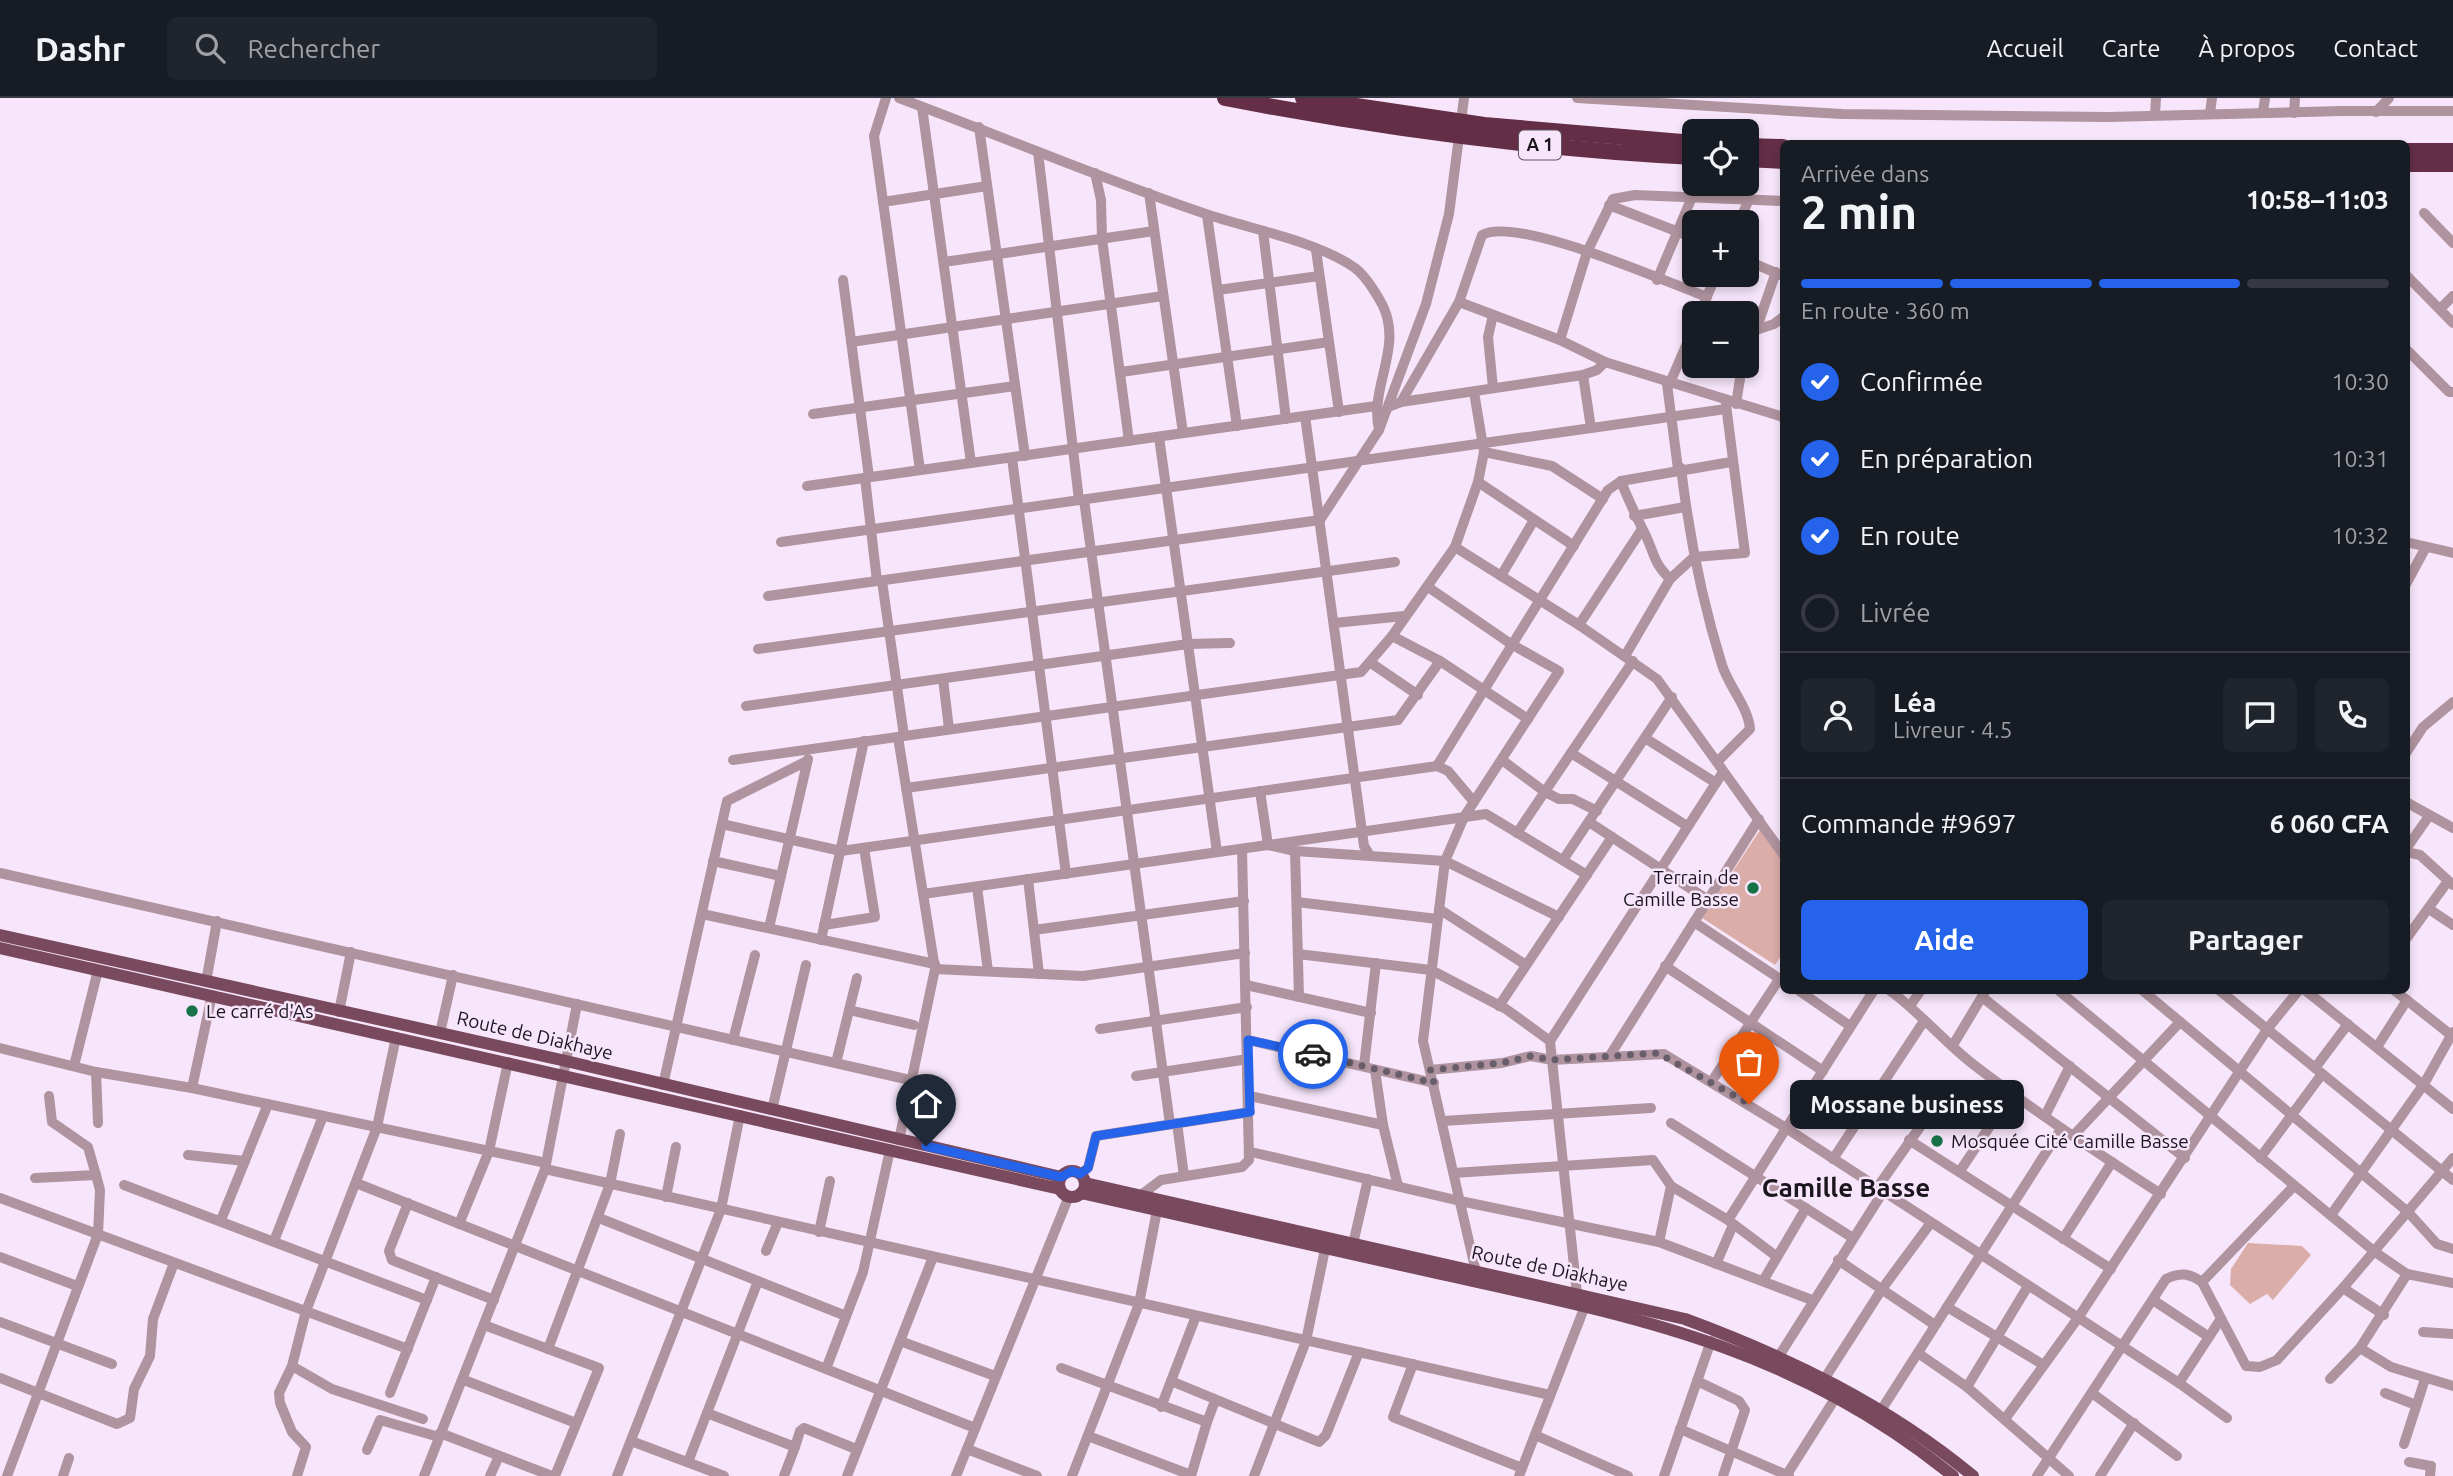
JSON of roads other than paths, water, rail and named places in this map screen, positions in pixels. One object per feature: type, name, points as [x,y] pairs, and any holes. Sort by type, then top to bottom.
[{"type":"highway","name":"A 1","points":[[1225,98],[1360,122],[1530,144],[1682,156]]},
{"type":"highway","name":"A 1","points":[[1303,98],[1484,125],[1682,142]]},
{"type":"highway","points":[[1759,146],[1780,147]]},
{"type":"highway","points":[[2410,151],[2453,151]]},
{"type":"highway","points":[[1759,160],[1780,161]]},
{"type":"highway","points":[[2410,164],[2453,164]]},
{"type":"main road","name":"Route de Diakhaye","points":[[0,935],[566,1061],[899,1140],[1073,1185],[1157,1210],[1585,1306],[1711,1340],[1773,1364],[1878,1415],[1953,1476]]},
{"type":"main road","name":"Route de Diakhaye","points":[[0,948],[890,1150],[1073,1185],[1141,1195],[1685,1319],[1779,1356],[1825,1378],[1973,1476]]},
{"type":"street","points":[[886,98],[874,136],[920,470]]},
{"type":"street","points":[[768,596],[1320,520],[1361,461],[1378,430],[1389,354],[1390,323],[1364,277],[1347,264],[1263,231],[1206,215],[899,98]]},
{"type":"street","points":[[1577,98],[1842,114],[2155,115],[2453,111]]},
{"type":"street","points":[[2155,115],[2156,98]]},
{"type":"street","points":[[2210,113],[2212,98]]},
{"type":"street","points":[[2263,112],[2265,98]]},
{"type":"street","points":[[2294,113],[2295,98]]},
{"type":"street","points":[[2342,111],[2344,98]]},
{"type":"street","points":[[2376,112],[2389,98]]},
{"type":"street","points":[[1382,407],[1435,275],[1449,214],[1464,99]]},
{"type":"street","points":[[922,107],[971,463]]},
{"type":"street","points":[[979,127],[1025,456]]},
{"type":"street","points":[[1038,152],[1074,449],[1092,551],[1163,1072],[1184,1176]]},
{"type":"street","points":[[1095,173],[1102,206],[1102,239],[1129,441]]},
{"type":"street","points":[[883,202],[987,186]]},
{"type":"street","points":[[1149,193],[1183,433]]},
{"type":"street","points":[[1560,341],[1587,252],[1613,199],[1623,196],[1780,201]]},
{"type":"street","points":[[1657,279],[1692,197]]},
{"type":"street","points":[[1744,210],[1749,199]]},
{"type":"street","points":[[1609,205],[1682,233]]},
{"type":"street","points":[[2424,213],[2453,243]]},
{"type":"street","points":[[1206,215],[1237,426]]},
{"type":"street","points":[[1401,402],[1459,302],[1482,235],[1489,231],[1499,229],[1526,233],[1587,252],[1707,298]]},
{"type":"street","points":[[944,262],[1154,231]]},
{"type":"street","points":[[1263,231],[1286,419]]},
{"type":"street","points":[[1316,250],[1339,412]]},
{"type":"street","points":[[1759,265],[1780,274],[1759,323]]},
{"type":"street","points":[[1218,290],[1319,276]]},
{"type":"street","points":[[2410,279],[2453,323]]},
{"type":"street","points":[[843,280],[860,408],[871,530],[897,685],[906,788],[935,967],[899,1140]]},
{"type":"street","points":[[1706,301],[1711,287]]},
{"type":"street","points":[[851,342],[1163,296]]},
{"type":"street","points":[[2440,309],[2453,296]]},
{"type":"street","points":[[1459,302],[1560,341],[1605,362],[1729,405],[1780,416]]},
{"type":"street","points":[[1493,315],[1488,337],[1493,388]]},
{"type":"street","points":[[1759,329],[1780,319]]},
{"type":"street","points":[[1121,372],[1329,342]]},
{"type":"street","points":[[1413,1364],[1393,1417],[1520,1472],[1585,1306],[1577,1294],[1550,1041],[1716,783],[1720,767],[1750,729],[1749,719],[1723,668],[1694,557],[1668,384],[1682,353]]},
{"type":"street","points":[[2410,353],[2449,392],[2453,392]]},
{"type":"street","points":[[807,486],[1382,407],[1583,375],[1597,370],[1605,362]]},
{"type":"street","points":[[1583,375],[1591,428]]},
{"type":"street","points":[[1517,833],[1571,753],[1629,658],[1670,579],[1694,557],[1739,556],[1745,552],[1731,461],[1729,405],[1738,378]]},
{"type":"street","points":[[813,414],[1015,386]]},
{"type":"street","points":[[733,760],[1361,672],[1392,636],[1455,547],[1478,482],[1483,448],[1474,392]]},
{"type":"street","points":[[782,542],[1361,461],[1483,448],[1729,405]]},
{"type":"street","points":[[1305,416],[1364,846],[1369,855]]},
{"type":"street","points":[[1158,437],[1217,852]]},
{"type":"street","points":[[1483,448],[1552,466],[1603,499]]},
{"type":"street","points":[[1012,457],[1066,874]]},
{"type":"street","points":[[1437,766],[1608,490],[1621,481],[1731,461]]},
{"type":"street","points":[[1621,481],[1656,565],[1670,579]]},
{"type":"street","points":[[1478,482],[1574,546]]},
{"type":"street","points":[[1634,516],[1685,507]]},
{"type":"street","points":[[1501,576],[1534,520]]},
{"type":"street","points":[[1579,625],[1642,529]]},
{"type":"street","points":[[2410,543],[2453,553]]},
{"type":"street","points":[[1455,547],[1579,625],[1657,679],[1780,848]]},
{"type":"street","points":[[2410,577],[2427,547]]},
{"type":"street","points":[[758,649],[1395,562]]},
{"type":"street","points":[[1428,587],[1511,644],[1559,671],[1464,817],[1445,861],[1423,1041],[1476,1272]]},
{"type":"street","points":[[1334,623],[1404,616]]},
{"type":"street","points":[[1392,636],[1440,662],[1528,719]]},
{"type":"street","points":[[746,706],[1188,644],[1230,643]]},
{"type":"street","points":[[906,788],[1398,720],[1440,662]]},
{"type":"street","points":[[1371,663],[1418,695]]},
{"type":"street","points":[[943,678],[949,729]]},
{"type":"street","points":[[1563,860],[1672,697]]},
{"type":"street","points":[[2410,746],[2423,727],[2453,702]]},
{"type":"street","points":[[1645,738],[1716,783]]},
{"type":"street","points":[[821,940],[864,741]]},
{"type":"street","points":[[769,928],[810,749]]},
{"type":"street","points":[[1571,753],[1687,826]]},
{"type":"street","points":[[1502,760],[1545,792],[1559,799],[1573,799],[1597,811]]},
{"type":"street","points":[[663,1085],[727,801],[807,761]]},
{"type":"street","points":[[722,824],[841,851],[1437,766],[1448,771],[1474,802]]},
{"type":"street","points":[[1260,791],[1268,845]]},
{"type":"street","points":[[2410,804],[2453,828]]},
{"type":"street","points":[[923,894],[1486,814],[1587,875]]},
{"type":"street","points":[[2410,845],[2429,816]]},
{"type":"street","points":[[1609,1057],[1759,819]]},
{"type":"street","points":[[1590,822],[1708,900]]},
{"type":"street","points":[[1499,1006],[1612,837]]},
{"type":"street","points":[[1268,845],[1296,851],[1445,861],[1559,917]]},
{"type":"street","points":[[824,925],[875,917],[864,848]]},
{"type":"street","points":[[1141,1195],[1158,1182],[1242,1167],[1247,1165],[1251,1152],[1242,849]]},
{"type":"street","points":[[1296,851],[1299,997]]},
{"type":"street","points":[[2410,852],[2420,855],[2451,883],[2410,933]]},
{"type":"street","points":[[713,862],[781,876]]},
{"type":"street","points":[[0,873],[217,920],[911,1080]]},
{"type":"street","points":[[1028,879],[1039,974]]},
{"type":"street","points":[[977,887],[988,971]]},
{"type":"street","points":[[1034,930],[1244,901]]},
{"type":"street","points":[[1297,902],[1438,914],[1527,965]]},
{"type":"street","points":[[2429,909],[2453,925]]},
{"type":"street","points":[[702,914],[935,967],[988,971],[1083,976],[1245,953]]},
{"type":"street","points":[[206,982],[217,920]]},
{"type":"street","points":[[1694,922],[1780,978]]},
{"type":"street","points":[[339,1012],[351,951]]},
{"type":"street","points":[[1298,954],[1431,970],[1499,1006],[1550,1041]]},
{"type":"street","points":[[733,1040],[755,955]]},
{"type":"street","points":[[1376,963],[1369,1068],[1398,1186]]},
{"type":"street","points":[[772,1110],[806,965]]},
{"type":"street","points":[[1665,966],[1823,1071]]},
{"type":"street","points":[[74,1066],[98,970]]},
{"type":"street","points":[[440,1033],[453,975]]},
{"type":"street","points":[[836,1063],[857,978]]},
{"type":"street","points":[[1712,1081],[1780,982]]},
{"type":"street","points":[[1246,985],[1371,1013]]},
{"type":"street","points":[[1804,994],[1850,1026]]},
{"type":"street","points":[[1716,1264],[1730,1222],[1754,1174],[1871,994]]},
{"type":"street","points":[[1894,994],[1971,1063],[2061,1129],[2161,1194]]},
{"type":"street","points":[[1910,1006],[1918,994]]},
{"type":"street","points":[[1953,1045],[1984,994],[2108,1098],[2185,1158]]},
{"type":"street","points":[[2063,994],[2375,1252],[2407,1274],[2453,1283]]},
{"type":"street","points":[[2147,994],[2408,1212],[2437,1244],[2453,1249]]},
{"type":"street","points":[[2225,994],[2453,1180]]},
{"type":"street","points":[[2005,1419],[2042,1364],[2078,1318],[2269,1028],[2296,994]]},
{"type":"street","points":[[2310,994],[2453,1109]]},
{"type":"street","points":[[2331,1216],[2390,1128],[2424,1084],[2452,1034],[2399,994]]},
{"type":"street","points":[[192,1088],[212,995]]},
{"type":"street","points":[[2377,1047],[2407,1000]]},
{"type":"street","points":[[424,1476],[464,1380],[545,1166],[577,1004]]},
{"type":"street","points":[[1100,1029],[1247,1007]]},
{"type":"street","points":[[849,1010],[914,1025]]},
{"type":"street","points":[[1833,1159],[1924,1021]]},
{"type":"street","points":[[2073,1136],[2180,1022]]},
{"type":"street","points":[[2260,1158],[2292,1114],[2348,1024]]},
{"type":"street","points":[[297,1476],[306,1447],[292,1432],[280,1403],[279,1393],[292,1366],[306,1311],[377,1127],[396,1037]]},
{"type":"street","points":[[1248,1040],[1434,1083]]},
{"type":"street","points":[[0,1048],[96,1072],[192,1088],[489,1151],[666,1197],[1550,1395]]},
{"type":"street","points":[[1430,1070],[1502,1063],[1531,1056],[1552,1060],[1664,1054],[1786,1128],[1930,1224],[2179,1383],[2227,1418]]},
{"type":"street","points":[[1136,1076],[1248,1059]]},
{"type":"street","points":[[459,1224],[489,1151],[508,1062]]},
{"type":"street","points":[[2045,1116],[2070,1066]]},
{"type":"street","points":[[96,1072],[98,1122]]},
{"type":"street","points":[[1960,1171],[2012,1093]]},
{"type":"street","points":[[6,1476],[98,1234],[100,1213],[96,1175],[88,1147],[52,1122],[49,1096]]},
{"type":"street","points":[[1250,1096],[1383,1125]]},
{"type":"street","points":[[221,1220],[268,1104]]},
{"type":"street","points":[[1443,1121],[1651,1108]]},
{"type":"street","points":[[956,1476],[1032,1280],[1073,1185],[1088,1168],[1096,1136],[1250,1112]]},
{"type":"street","points":[[1779,1356],[1853,1238],[1909,1140],[1927,1117],[1937,1113]]},
{"type":"street","points":[[617,1476],[721,1209],[740,1115]]},
{"type":"street","points":[[274,1241],[323,1116]]},
{"type":"street","points":[[1671,1123],[1853,1238]]},
{"type":"street","points":[[1878,1415],[2061,1129]]},
{"type":"street","points":[[548,1349],[610,1184],[620,1134]]},
{"type":"street","points":[[1909,1140],[2111,1269]]},
{"type":"street","points":[[666,1197],[676,1146]]},
{"type":"street","points":[[826,1369],[863,1272],[890,1150]]},
{"type":"street","points":[[1251,1152],[1460,1201],[1659,1242],[1812,1300]]},
{"type":"street","points":[[188,1155],[245,1161]]},
{"type":"street","points":[[2037,1476],[2166,1279],[2177,1274],[2192,1275],[2202,1282],[2246,1367],[2260,1367],[2277,1360],[2375,1252],[2453,1158]]},
{"type":"street","points":[[1454,1172],[1653,1160],[1671,1186],[1730,1222],[1776,1256]]},
{"type":"street","points":[[2063,1239],[2112,1163]]},
{"type":"street","points":[[35,1178],[96,1175]]},
{"type":"street","points":[[1353,1244],[1368,1179]]},
{"type":"street","points":[[819,1232],[830,1181]]},
{"type":"street","points":[[356,1183],[975,1428]]},
{"type":"street","points":[[124,1185],[427,1300]]},
{"type":"street","points":[[1659,1242],[1671,1186]]},
{"type":"street","points":[[2202,1282],[2294,1186]]},
{"type":"street","points":[[0,1198],[408,1349]]},
{"type":"street","points":[[408,1203],[389,1256],[392,1261],[494,1300]]},
{"type":"street","points":[[1763,1281],[1806,1208]]},
{"type":"street","points":[[1072,1476],[1139,1304],[1157,1210]]},
{"type":"street","points":[[598,1218],[846,1316]]},
{"type":"street","points":[[766,1251],[778,1222]]},
{"type":"street","points":[[1825,1378],[1882,1289],[1930,1224]]},
{"type":"street","points":[[1254,1476],[1306,1340],[1325,1249]]},
{"type":"street","points":[[847,1476],[933,1257]]},
{"type":"street","points":[[0,1258],[77,1286]]},
{"type":"street","points":[[1838,1261],[1935,1325]]},
{"type":"street","points":[[0,1378],[117,1424],[130,1418],[134,1390],[150,1356],[153,1319],[174,1263]]},
{"type":"street","points":[[2330,1379],[2360,1348],[2384,1315],[2407,1274]]},
{"type":"street","points":[[390,1393],[436,1277]]},
{"type":"street","points":[[688,1462],[758,1281]]},
{"type":"street","points":[[1967,1387],[2028,1286]]},
{"type":"street","points":[[2343,1288],[2384,1315]]},
{"type":"street","points":[[2153,1300],[2209,1337]]},
{"type":"street","points":[[1947,1307],[2042,1364]]},
{"type":"street","points":[[1161,1407],[1196,1316]]},
{"type":"street","points":[[2179,1383],[2220,1320]]},
{"type":"street","points":[[0,1322],[112,1364]]},
{"type":"street","points":[[367,1450],[380,1420],[440,1435],[554,1476],[598,1368],[484,1325]]},
{"type":"street","points":[[2423,1332],[2453,1334]]},
{"type":"street","points":[[1664,1476],[1711,1340]]},
{"type":"street","points":[[900,1341],[995,1377]]},
{"type":"street","points":[[2360,1348],[2391,1367],[2453,1387]]},
{"type":"street","points":[[1171,1381],[1314,1442],[1322,1440],[1359,1352]]},
{"type":"street","points":[[1918,1353],[1967,1387],[2069,1476]]},
{"type":"street","points":[[292,1366],[332,1389],[423,1419]]},
{"type":"street","points":[[1061,1368],[1207,1422]]},
{"type":"street","points":[[2404,1444],[2425,1379]]},
{"type":"street","points":[[464,1380],[576,1423]]},
{"type":"street","points":[[1697,1381],[1739,1401],[1745,1410],[1723,1476]]},
{"type":"street","points":[[2092,1393],[2177,1456]]},
{"type":"street","points":[[2385,1393],[2417,1405]]},
{"type":"street","points":[[1680,1429],[1787,1475],[1836,1396]]},
{"type":"street","points":[[1088,1436],[1191,1476],[1215,1401]]},
{"type":"street","points":[[707,1413],[795,1447]]},
{"type":"street","points":[[2100,1476],[2134,1423]]},
{"type":"street","points":[[784,1476],[804,1427],[856,1449]]},
{"type":"street","points":[[1535,1435],[1628,1476]]},
{"type":"street","points":[[631,1441],[723,1476]]},
{"type":"street","points":[[967,1449],[1037,1476]]},
{"type":"street","points":[[490,1476],[499,1456]]},
{"type":"street","points":[[63,1476],[69,1458]]},
{"type":"street","points":[[2409,1462],[2431,1466],[2430,1476]]},
{"type":"place","name":"Terrain de Camille Basse","points":[[1753,888]]},
{"type":"place","name":"Le carré d'As","points":[[192,1011]]},
{"type":"place","name":"Mossane business","points":[[1749,1104]]},
{"type":"place","name":"Mosquée Cité Camille Basse","points":[[1937,1141]]},
{"type":"district","name":"Camille Basse","points":[[1846,1188]]}]
